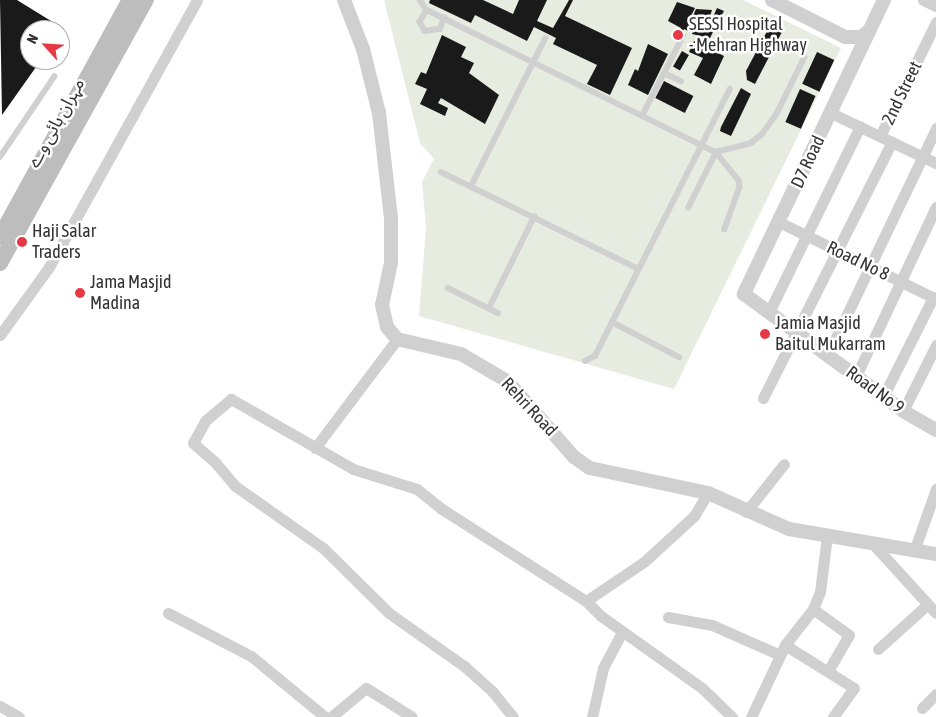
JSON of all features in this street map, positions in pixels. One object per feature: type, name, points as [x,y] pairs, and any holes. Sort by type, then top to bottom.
[{"type":"main road","points":[[4,241],[130,0]]},
{"type":"main road","name":"مہران ہائی وے","points":[[0,263],[4,241],[146,0]]},
{"type":"street","points":[[0,335],[49,267],[196,0]]},
{"type":"street","points":[[315,448],[397,339],[386,327],[382,305],[391,263],[391,218],[379,113],[363,49],[344,0]]},
{"type":"street","points":[[772,0],[845,37],[861,37],[870,30]]},
{"type":"street","name":"D7 Road","points":[[744,294],[884,0]]},
{"type":"street","points":[[923,0],[936,6]]},
{"type":"street","name":"2nd Street","points":[[880,136],[936,22]]},
{"type":"street","points":[[831,113],[936,163]]},
{"type":"street","points":[[769,312],[860,126]]},
{"type":"street","points":[[827,356],[936,128]]},
{"type":"street","points":[[763,398],[839,252],[892,142]]},
{"type":"street","points":[[856,376],[936,207]]},
{"type":"street","name":"Road No 8","points":[[779,222],[934,298]]},
{"type":"street","name":"Road No 9","points":[[744,294],[903,411],[935,427]]},
{"type":"street","points":[[883,397],[934,298]]},
{"type":"street","name":"Rehri Road","points":[[397,339],[461,354],[507,381],[574,457],[590,468],[708,493],[746,512],[789,529],[936,554]]},
{"type":"street","points":[[903,411],[936,345]]},
{"type":"street","points":[[513,717],[493,692],[464,666],[389,613],[329,553],[235,486],[193,442],[206,420],[231,399],[353,468],[417,489],[450,514],[586,601],[622,632],[702,688],[732,717]]},
{"type":"street","points":[[746,512],[784,464]]},
{"type":"street","points":[[914,551],[936,489]]},
{"type":"street","points":[[586,601],[645,561],[694,516],[708,493]]},
{"type":"street","points":[[751,717],[782,650],[813,609],[820,592],[827,536]]},
{"type":"street","points":[[873,544],[932,608],[878,649]]},
{"type":"street","points":[[813,609],[849,635],[828,671]]},
{"type":"street","points":[[168,613],[251,656],[325,717]]},
{"type":"street","points":[[668,617],[712,625],[782,650],[828,671],[854,690],[833,717]]},
{"type":"street","points":[[592,717],[603,668],[622,632]]},
{"type":"street","points":[[331,717],[366,688],[412,717]]},
{"type":"street","points":[[922,708],[936,694]]},
{"type":"street","points":[[0,706],[19,717]]},
{"type":"lane","points":[[420,0],[427,10],[716,152],[739,180],[738,196],[725,229]]},
{"type":"lane","points":[[427,10],[420,22],[425,31],[440,29],[444,18]]},
{"type":"lane","points":[[642,116],[683,36]]},
{"type":"lane","points":[[471,186],[545,39]]},
{"type":"lane","points":[[688,208],[716,152],[751,143],[762,134],[776,115],[804,58]]},
{"type":"lane","points":[[664,73],[681,81]]},
{"type":"lane","points":[[0,157],[54,77]]},
{"type":"lane","points":[[585,361],[595,356],[730,89]]},
{"type":"lane","points":[[441,172],[639,269]]},
{"type":"lane","points":[[489,308],[534,217]]},
{"type":"lane","points":[[448,288],[498,313]]},
{"type":"lane","points":[[612,322],[679,357]]},
{"type":"shaded area","points":[[384,0],[743,0],[841,48],[674,389],[419,316],[426,229],[422,182],[434,159],[420,143]]},
{"type":"building","points":[[0,0],[17,0],[49,20],[20,20],[20,70],[34,70],[2,115]]},
{"type":"building","points":[[430,0],[483,0],[513,14],[519,0],[547,0],[537,21],[553,28],[569,0],[573,0],[565,16],[632,48],[610,95],[587,84],[597,65],[553,44],[556,38],[534,27],[527,41],[475,15],[471,23],[429,3]]},
{"type":"building","points":[[677,2],[695,8],[689,20],[693,22],[688,31],[684,29],[682,33],[679,31],[681,28],[668,21]]},
{"type":"building","points":[[717,8],[724,11],[719,20],[713,17]]},
{"type":"building","points":[[696,9],[712,10],[706,29],[713,32],[710,38],[692,34],[695,21],[691,20]]},
{"type":"building","points":[[772,22],[784,28],[755,84],[747,80],[746,71]]},
{"type":"building","points":[[442,35],[466,47],[461,57],[474,63],[469,73],[499,95],[485,124],[441,98],[438,103],[448,108],[445,116],[420,104],[427,89],[415,84],[421,72],[426,74]]},
{"type":"building","points":[[694,41],[724,56],[711,84],[694,75],[703,58],[689,52]]},
{"type":"building","points":[[648,44],[668,54],[648,95],[628,85],[635,69],[638,71]]},
{"type":"building","points":[[682,51],[689,55],[680,71],[673,67]]},
{"type":"building","points":[[817,52],[834,60],[819,92],[802,84]]},
{"type":"building","points":[[664,81],[693,96],[685,113],[655,98]]},
{"type":"building","points":[[741,88],[751,94],[731,136],[720,131]]},
{"type":"building","points":[[800,89],[816,96],[801,129],[785,122]]},
{"type":"place","name":"SESSI Hospital - Mehran Highway","points":[[678,35]]},
{"type":"place","name":"Haji Salar Traders","points":[[22,242]]},
{"type":"place","name":"Jama Masjid Madina","points":[[80,293]]},
{"type":"place","name":"Jamia Masjid Baitul Mukarram","points":[[765,334]]}]
